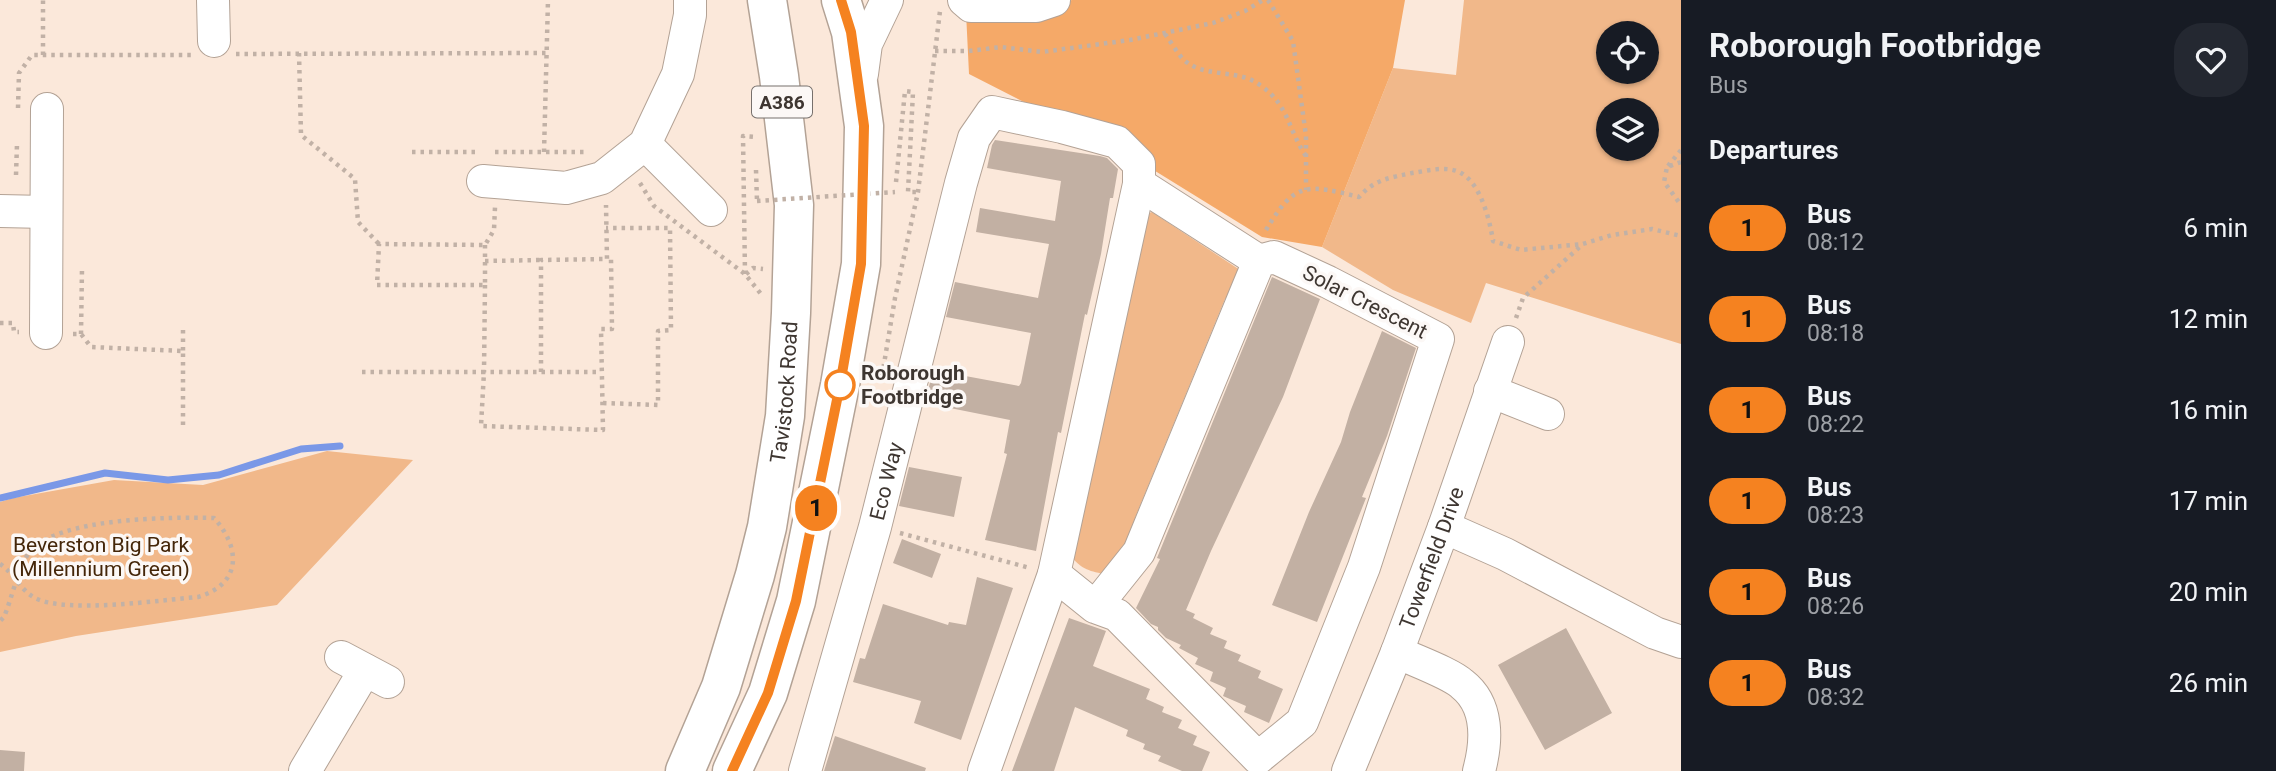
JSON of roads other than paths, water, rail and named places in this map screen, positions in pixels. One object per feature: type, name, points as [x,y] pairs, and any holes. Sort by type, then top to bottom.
[{"type":"highway","name":"Tavistock Road","points":[[685,771],[721,687],[755,575],[767,527],[785,416],[794,205],[767,0]]},
{"type":"highway","points":[[732,771],[768,693],[796,601],[840,385],[861,264],[864,126],[851,32],[841,0]]},
{"type":"street","points":[[207,48],[213,0]]},
{"type":"street","points":[[489,181],[566,187],[626,160],[678,74],[690,15],[690,0]]},
{"type":"street","points":[[859,94],[866,44],[887,0]]},
{"type":"street","points":[[952,2],[971,6],[1036,6],[1054,0]]},
{"type":"street","points":[[46,333],[47,110]]},
{"type":"street","name":"Eco Way","points":[[805,771],[875,527],[974,138],[992,112],[1117,142],[1139,174]]},
{"type":"street","points":[[626,160],[711,210]]},
{"type":"street","points":[[984,771],[1054,574],[1139,174],[1259,261],[1139,552],[1095,607]]},
{"type":"street","points":[[0,211],[46,212]]},
{"type":"street","name":"Solar Crescent","points":[[1054,574],[1095,607],[1117,615],[1265,764],[1302,722],[1364,567],[1438,340],[1274,257],[1259,261]]},
{"type":"street","name":"Towerfield Drive","points":[[1348,771],[1444,527],[1507,341]]},
{"type":"street","points":[[1490,391],[1548,414]]},
{"type":"street","points":[[1444,527],[1506,554],[1655,633],[1681,642]]},
{"type":"street","points":[[1397,652],[1462,683],[1479,703],[1484,724],[1484,752],[1479,771]]},
{"type":"street","points":[[305,771],[364,670]]},
{"type":"waterway","points":[[0,498],[105,473],[168,480],[219,475],[301,449],[340,446]]},
{"type":"place","name":"Roborough Footbridge","points":[[840,385]]},
{"type":"park label","name":"Beverston Big Park (Millennium Green)","points":[[101,557]]}]
